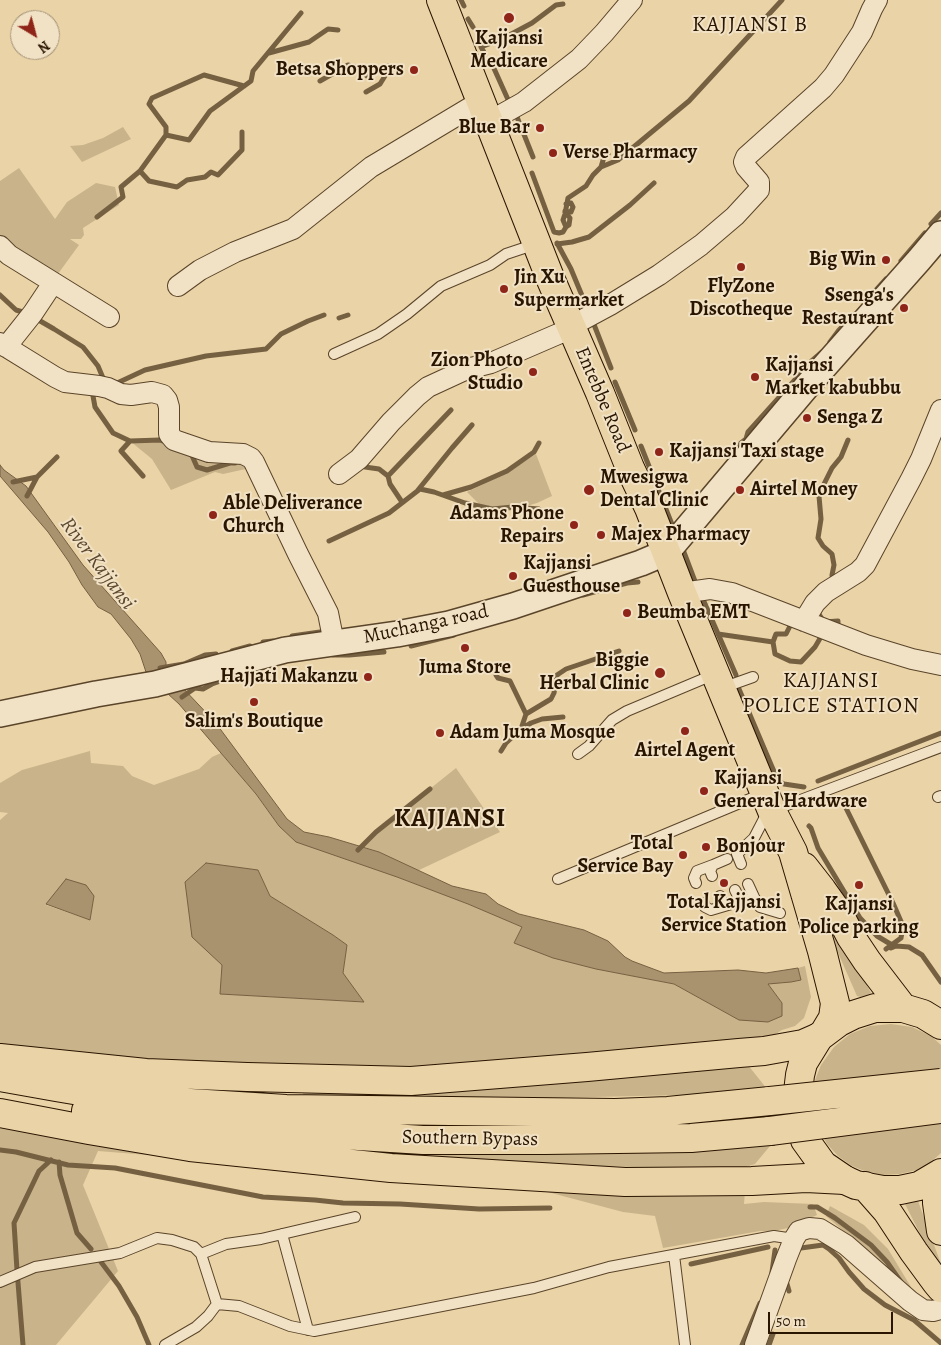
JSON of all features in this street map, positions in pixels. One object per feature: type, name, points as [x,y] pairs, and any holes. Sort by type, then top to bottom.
[{"type":"main road","name":"Entebbe Road","points":[[442,0],[571,327],[600,392],[630,468],[649,508],[769,803],[793,852]]},
{"type":"main road","points":[[793,852],[822,890],[867,961],[903,1008]]},
{"type":"main road","points":[[793,852],[822,950],[835,1003],[833,1018],[804,1063],[800,1075],[796,1109],[805,1140],[823,1165],[855,1183],[886,1210],[941,1288]]},
{"type":"main road","points":[[0,1058],[146,1072],[247,1077],[411,1081],[764,1051],[803,1044],[822,1035],[839,1022],[853,1015],[875,1008],[903,1008],[923,1014],[941,1024]]},
{"type":"main road","name":"Southern Bypass","points":[[0,1076],[127,1099],[286,1109],[615,1113],[668,1111],[941,1083]]},
{"type":"main road","name":"Southern Bypass","points":[[0,1097],[110,1115],[214,1127],[424,1140],[691,1138],[770,1131],[941,1109]]},
{"type":"main road","points":[[0,1113],[190,1147],[391,1168],[625,1182],[752,1182],[806,1178],[855,1183],[883,1190],[900,1190],[919,1186],[941,1173]]},
{"type":"main road","points":[[941,1173],[937,1193],[941,1231]]},
{"type":"street","points":[[178,286],[200,270],[235,252],[293,229],[371,167],[485,111],[524,102],[579,59],[632,0]]},
{"type":"street","points":[[339,474],[358,459],[391,422],[428,387],[467,369],[491,363],[571,327],[659,275],[701,245],[735,216],[760,190],[759,182],[746,167],[744,162],[746,157],[834,75],[862,32],[877,0]]},
{"type":"street","points":[[667,552],[808,385],[941,234]]},
{"type":"street","points":[[0,246],[9,255],[109,317]]},
{"type":"street","points":[[53,283],[33,313],[3,345],[65,382],[99,386],[121,394],[130,395],[152,392],[163,395],[169,407],[169,434],[174,440],[209,452],[243,454],[251,458],[328,613],[334,643]]},
{"type":"street","points":[[804,621],[815,603],[826,592],[858,572],[865,565],[911,479],[940,416]]},
{"type":"street","name":"Muchanga road","points":[[0,714],[155,684],[285,650],[397,634],[449,624],[513,606],[641,563],[667,552]]},
{"type":"street","points":[[682,593],[710,589],[732,593],[866,645],[912,659],[941,665]]},
{"type":"street","points":[[755,1345],[794,1238],[799,1231],[809,1228],[820,1229],[846,1245],[910,1301],[923,1310],[933,1311],[941,1309]]},
{"type":"lane","points":[[334,354],[378,334],[408,314],[441,286],[490,265],[506,254],[537,244]]},
{"type":"lane","points":[[578,754],[589,746],[612,720],[627,711],[718,681],[754,677]]},
{"type":"lane","points":[[558,879],[769,803],[941,747]]},
{"type":"lane","points":[[696,883],[694,878],[697,871],[713,865],[727,864],[739,859],[754,838],[769,803]]},
{"type":"lane","points":[[712,876],[710,871],[713,865]]},
{"type":"lane","points":[[748,884],[748,899]]},
{"type":"lane","points":[[735,890],[738,898],[748,899],[760,907],[780,913]]},
{"type":"lane","points":[[720,896],[723,903],[728,905]]},
{"type":"lane","points":[[704,903],[705,907],[711,910],[748,899]]},
{"type":"lane","points":[[201,1254],[226,1244],[282,1234],[356,1217]]},
{"type":"lane","points":[[282,1234],[308,1330]]},
{"type":"lane","points":[[217,1304],[239,1306],[290,1326],[314,1331],[534,1288],[609,1267],[774,1236],[794,1238]]},
{"type":"lane","points":[[3,1280],[35,1267],[120,1253],[157,1238],[172,1240],[194,1247],[201,1254],[217,1304]]},
{"type":"lane","points":[[674,1255],[685,1345]]},
{"type":"lane","points":[[165,1345],[196,1327],[217,1304]]},
{"type":"shaded area","points":[[123,127],[131,139],[82,162],[70,146],[83,145],[103,138]]},
{"type":"shaded area","points":[[19,168],[55,219],[67,202],[96,183],[115,187],[119,205],[83,228],[84,235],[81,239],[70,239],[79,245],[55,278],[0,239],[0,181]]},
{"type":"shaded area","points":[[169,439],[239,457],[250,468],[223,474],[215,472],[171,490],[152,459],[130,441]]},
{"type":"shaded area","points":[[536,454],[552,496],[537,503],[490,515],[467,492],[507,473]]},
{"type":"shaded area","points":[[0,465],[26,486],[83,565],[161,653],[166,662],[166,669],[151,673],[146,672],[140,654],[131,639],[111,614],[98,607],[48,532],[0,476]]},
{"type":"shaded area","points":[[181,686],[215,722],[287,819],[304,832],[329,837],[379,852],[452,886],[486,894],[498,904],[519,914],[584,930],[608,941],[632,961],[664,973],[738,970],[766,973],[798,968],[801,980],[768,984],[782,1003],[782,1016],[768,1022],[739,1020],[674,984],[596,969],[553,958],[514,943],[522,927],[397,877],[296,842],[279,826],[256,794],[179,704],[167,693]]},
{"type":"shaded area","points":[[90,751],[91,763],[123,766],[132,776],[154,785],[199,769],[212,757],[221,753],[256,794],[279,826],[397,877],[522,927],[514,943],[596,969],[674,984],[739,1020],[782,1003],[767,983],[801,980],[798,968],[805,966],[811,997],[804,1018],[795,1026],[782,1030],[771,1037],[429,1068],[129,1061],[0,1047],[0,820],[8,813],[0,812],[0,783],[22,770]],"holes":[[[258,870],[270,896],[347,945],[343,973],[363,1002],[221,994],[222,965]],[[94,896],[90,920],[46,905]]]},
{"type":"shaded area","points":[[456,768],[500,832],[417,871],[379,852],[361,846],[376,832]]},
{"type":"shaded area","points":[[206,863],[258,870],[270,896],[347,945],[343,973],[364,1002],[220,994],[222,965],[192,937],[185,882]]},
{"type":"shaded area","points":[[66,879],[86,885],[94,896],[90,920],[46,904]]},
{"type":"shaded area","points":[[837,928],[871,993],[867,995],[857,996],[828,930]]},
{"type":"shaded area","points":[[891,1024],[912,1027],[931,1036],[941,1045],[941,1153],[931,1162],[917,1170],[884,1175],[867,1172],[852,1166],[838,1156],[827,1144],[819,1129],[814,1113],[813,1097],[815,1080],[821,1065],[834,1047],[850,1034],[870,1026]]},
{"type":"shaded area","points":[[748,1065],[767,1089],[685,1095],[547,1098],[304,1096],[301,1088]]},
{"type":"shaded area","points":[[0,1125],[173,1157],[98,1151],[83,1185],[118,1271],[56,1345],[0,1345]]},
{"type":"shaded area","points":[[770,1146],[755,1164],[746,1167],[634,1167],[375,1162],[370,1150],[390,1151]]},
{"type":"shaded area","points":[[540,1190],[745,1191],[744,1204],[764,1202],[813,1204],[817,1215],[788,1228],[774,1231],[760,1231],[663,1248],[655,1216],[623,1212]]},
{"type":"shaded area","points":[[918,1201],[941,1264],[941,1275],[905,1204]]},
{"type":"shaded area","points":[[830,1206],[864,1225],[888,1249],[911,1287],[904,1289],[854,1240],[826,1216]]},
{"type":"waterway","points":[[461,0],[464,6]]},
{"type":"waterway","points":[[601,167],[618,160],[689,101],[782,0]]},
{"type":"waterway","points":[[485,54],[481,47],[502,39],[532,23],[556,5],[563,4]]},
{"type":"waterway","points":[[166,135],[189,140],[210,111],[251,81],[253,71],[301,13]]},
{"type":"waterway","points":[[468,19],[473,27]]},
{"type":"waterway","points":[[269,53],[309,42],[328,29],[338,30]]},
{"type":"waterway","points":[[492,64],[510,104]]},
{"type":"waterway","points":[[320,81],[348,65],[356,67],[367,76],[388,66],[388,71],[380,84],[366,92]]},
{"type":"waterway","points":[[97,217],[123,197],[121,187],[140,171],[166,135],[166,127],[149,104],[152,98],[204,75],[244,86]]},
{"type":"waterway","points":[[517,117],[533,157]]},
{"type":"waterway","points":[[140,171],[149,181],[177,187],[187,180],[205,177],[211,172],[218,175],[242,150],[242,132]]},
{"type":"waterway","points":[[532,173],[554,232],[559,233],[563,232],[566,227],[563,220],[568,198],[586,186],[601,167],[604,157],[608,154]]},
{"type":"waterway","points":[[557,244],[589,237],[630,205],[654,183]]},
{"type":"waterway","points":[[565,211],[571,212],[573,207],[571,203],[566,204]]},
{"type":"waterway","points":[[565,212],[570,218],[569,225],[566,227]]},
{"type":"waterway","points":[[931,224],[941,213]]},
{"type":"waterway","points":[[901,261],[925,233]]},
{"type":"waterway","points":[[557,243],[571,269],[588,310]]},
{"type":"waterway","points":[[868,299],[886,279]]},
{"type":"waterway","points":[[0,295],[16,310],[26,313]]},
{"type":"waterway","points":[[115,384],[145,370],[206,356],[266,349],[281,334],[324,315]]},
{"type":"waterway","points":[[339,318],[348,315]]},
{"type":"waterway","points":[[830,342],[854,315]]},
{"type":"waterway","points":[[35,318],[83,347],[98,366],[103,378],[102,381]]},
{"type":"waterway","points":[[593,322],[611,368]]},
{"type":"waterway","points":[[807,365],[822,352]]},
{"type":"waterway","points":[[738,451],[748,432],[802,372]]},
{"type":"waterway","points":[[615,382],[635,430]]},
{"type":"waterway","points":[[96,390],[93,396],[95,407],[113,433],[130,441],[160,440],[167,442]]},
{"type":"waterway","points":[[402,502],[390,484],[388,476],[451,410]]},
{"type":"waterway","points":[[418,490],[472,425]]},
{"type":"waterway","points":[[833,581],[834,565],[832,554],[823,546],[818,538],[821,519],[819,496],[832,468],[841,457],[848,440]]},
{"type":"waterway","points":[[130,441],[121,451],[143,476]]},
{"type":"waterway","points":[[443,495],[471,487],[507,471],[534,452],[539,443]]},
{"type":"waterway","points":[[641,446],[673,527]]},
{"type":"waterway","points":[[190,451],[197,467],[207,470],[235,463]]},
{"type":"waterway","points":[[27,496],[37,477],[57,457]]},
{"type":"waterway","points":[[362,463],[365,467],[379,469],[388,476]]},
{"type":"waterway","points":[[13,482],[37,477]]},
{"type":"waterway","points":[[329,541],[389,513],[420,489],[492,509],[513,507],[539,509]]},
{"type":"waterway","points":[[682,547],[696,584]]},
{"type":"waterway","points":[[583,595],[627,583],[638,582]]},
{"type":"waterway","points":[[702,597],[736,675]]},
{"type":"waterway","points":[[817,611],[824,622],[838,621],[838,625],[834,627]]},
{"type":"waterway","points":[[792,622],[786,634],[776,634],[773,642],[775,654],[790,661],[801,662],[815,647],[822,635]]},
{"type":"waterway","points":[[292,636],[327,631]]},
{"type":"waterway","points":[[718,634],[773,642]]},
{"type":"waterway","points":[[411,646],[454,635]]},
{"type":"waterway","points":[[263,642],[273,641]]},
{"type":"waterway","points":[[232,651],[250,646]]},
{"type":"waterway","points":[[501,751],[506,743],[521,729],[526,714],[551,699],[557,675],[566,669],[619,651]]},
{"type":"waterway","points":[[333,655],[384,652]]},
{"type":"waterway","points":[[160,668],[184,664],[205,655],[216,654]]},
{"type":"waterway","points":[[496,675],[498,678],[510,681],[526,714]]},
{"type":"waterway","points":[[182,697],[195,688],[203,689],[232,677]]},
{"type":"waterway","points":[[739,689],[778,781],[784,784],[804,787]]},
{"type":"waterway","points":[[521,729],[542,719],[563,717]]},
{"type":"waterway","points":[[818,781],[941,733]]},
{"type":"waterway","points":[[358,850],[376,832],[430,789]]},
{"type":"waterway","points":[[841,798],[903,926],[901,938],[886,949]]},
{"type":"waterway","points":[[809,826],[818,848],[860,918],[877,936],[892,945]]},
{"type":"waterway","points":[[891,948],[896,946],[909,947],[922,955],[941,982]]},
{"type":"waterway","points":[[0,1150],[68,1165],[115,1168],[263,1197],[343,1203],[400,1204],[479,1209],[550,1208]]},
{"type":"waterway","points":[[23,1345],[14,1223],[39,1171],[51,1160]]},
{"type":"waterway","points":[[59,1162],[60,1175],[77,1233],[91,1249]]},
{"type":"waterway","points":[[810,1207],[817,1207],[835,1218],[871,1245],[887,1262],[901,1282]]},
{"type":"waterway","points":[[801,1248],[823,1245],[829,1249],[839,1258],[864,1289],[885,1305],[914,1320],[941,1343]]},
{"type":"waterway","points":[[691,1264],[768,1247]]},
{"type":"waterway","points":[[772,1272],[775,1250]]},
{"type":"waterway","points":[[101,1262],[119,1286],[137,1317],[149,1345]]},
{"type":"waterway","points":[[787,1284],[789,1291]]},
{"type":"waterway","points":[[742,1345],[760,1303]]},
{"type":"waterway","points":[[769,1345],[773,1334]]},
{"type":"place","name":"Kajjansi Medicare","points":[[509,18]]},
{"type":"place","name":"Betsa Shoppers","points":[[414,70]]},
{"type":"place","name":"Blue Bar","points":[[540,128]]},
{"type":"place","name":"Verse Pharmacy","points":[[553,153]]},
{"type":"place","name":"Big Win","points":[[886,260]]},
{"type":"place","name":"FlyZone Discotheque","points":[[741,267]]},
{"type":"place","name":"Jin Xu Supermarket","points":[[504,289]]},
{"type":"place","name":"Ssenga's Restaurant","points":[[904,308]]},
{"type":"place","name":"Zion Photo Studio","points":[[533,372]]},
{"type":"place","name":"Kajjansi Market kabubbu","points":[[755,377]]},
{"type":"place","name":"Senga Z","points":[[807,418]]},
{"type":"place","name":"Kajjansi Taxi stage","points":[[659,452]]},
{"type":"place","name":"Mwesigwa Dental Clinic","points":[[589,490]]},
{"type":"place","name":"Airtel Money","points":[[740,490]]},
{"type":"place","name":"Able Deliverance Church","points":[[213,515]]},
{"type":"place","name":"Adams Phone Repairs","points":[[574,525]]},
{"type":"place","name":"Majex Pharmacy","points":[[601,535]]},
{"type":"place","name":"Kajjansi Guesthouse","points":[[513,576]]},
{"type":"place","name":"Beumba EMT","points":[[627,613]]},
{"type":"place","name":"Juma Store","points":[[465,648]]},
{"type":"place","name":"Biggie Herbal Clinic","points":[[660,673]]},
{"type":"place","name":"Hajjati Makanzu","points":[[368,677]]},
{"type":"place","name":"Salim's Boutique","points":[[254,702]]},
{"type":"place","name":"Airtel Agent","points":[[685,731]]},
{"type":"place","name":"Adam Juma Mosque","points":[[440,733]]},
{"type":"place","name":"Kajjansi General Hardware","points":[[704,791]]},
{"type":"place","name":"Bonjour","points":[[706,847]]},
{"type":"place","name":"Total Service Bay","points":[[683,855]]},
{"type":"place","name":"Total Kajjansi Service Station","points":[[724,883]]},
{"type":"place","name":"Kajjansi Police parking","points":[[859,885]]},
{"type":"district","name":"KAJJANSI B","points":[[750,26]]},
{"type":"district","name":"KAJJANSI POLICE STATION","points":[[831,694]]},
{"type":"district","name":"KAJJANSI","points":[[450,820]]},
{"type":"water label","name":"River Kajjansi","points":[[97,564]]}]
